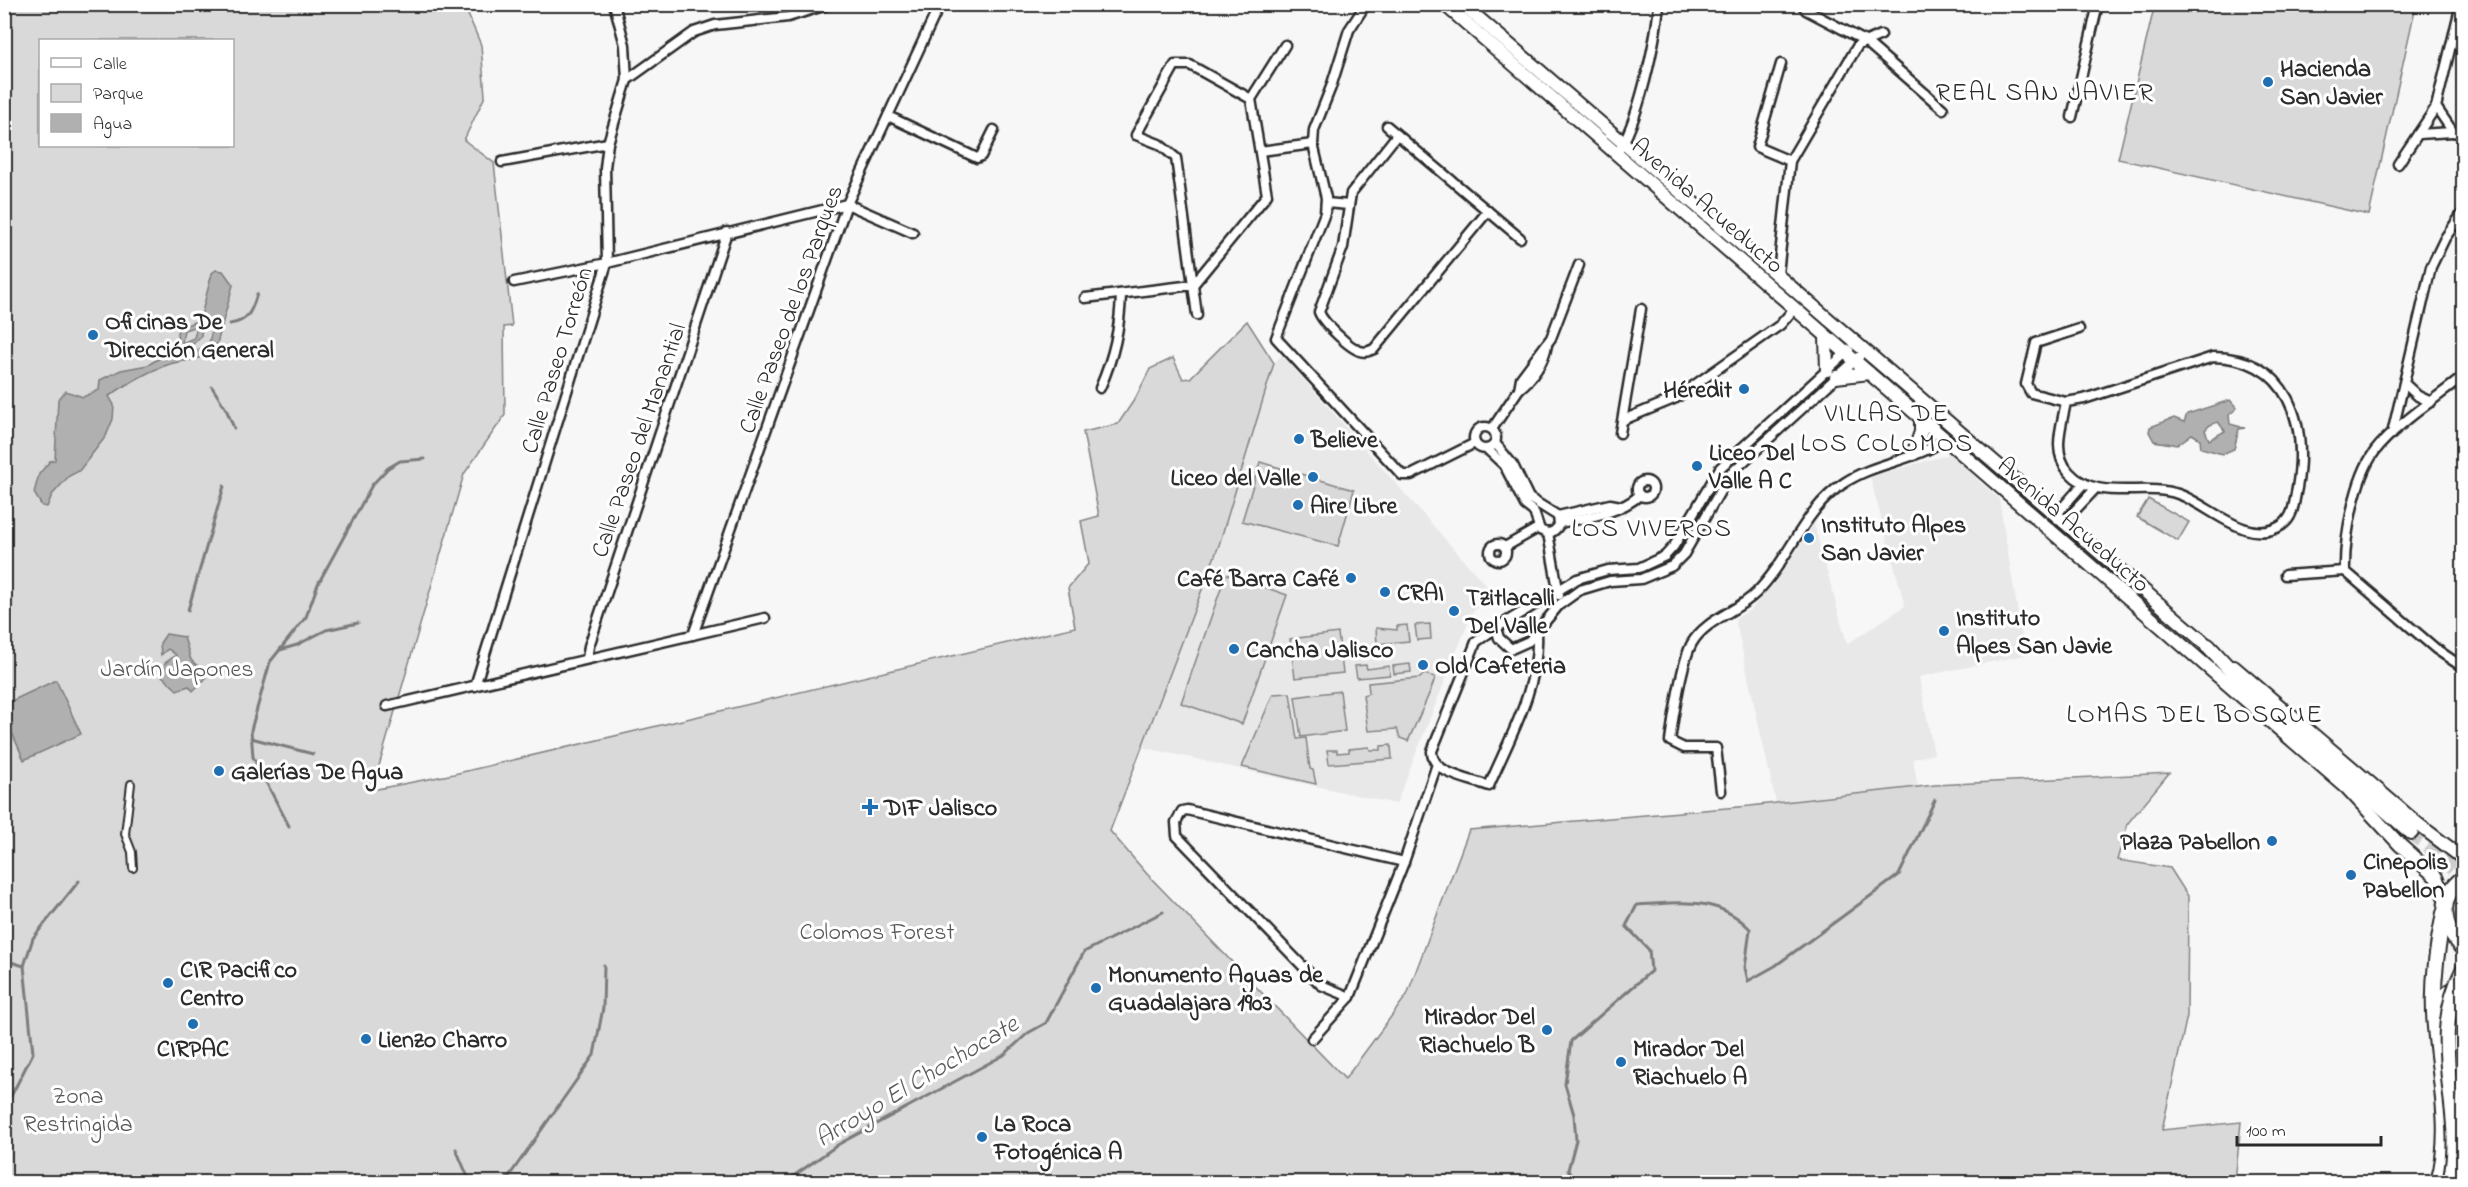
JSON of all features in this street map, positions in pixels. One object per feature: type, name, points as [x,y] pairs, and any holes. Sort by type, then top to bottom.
[{"type":"main road","name":"Avenida Acueducto","points":[[1444,4],[1778,274],[2208,646],[2419,825],[2463,859]]},
{"type":"main road","name":"Avenida Acueducto","points":[[1462,4],[1780,297],[2346,788],[2436,878],[2444,906]]},
{"type":"main road","points":[[1780,297],[1791,286]]},
{"type":"main road","points":[[1826,336],[1832,373],[1869,373]]},
{"type":"main road","points":[[1913,454],[1921,432],[1921,419]]},
{"type":"main road","points":[[2208,646],[2247,688],[2411,832]]},
{"type":"main road","points":[[2438,1182],[2445,1140],[2435,1026],[2434,974],[2444,906],[2455,884],[2463,877]]},
{"type":"main road","points":[[2444,906],[2453,937],[2463,950]]},
{"type":"main road","points":[[2450,1182],[2455,1133],[2446,1066],[2446,1034],[2451,1003],[2463,968]]},
{"type":"main road","points":[[2439,1060],[2444,1002],[2452,988],[2463,986]]},
{"type":"street","name":"Calle Paseo Torreón","points":[[475,686],[607,263],[605,168],[608,143],[627,80],[625,45],[614,4]]},
{"type":"street","points":[[627,80],[694,32],[735,21],[788,17],[830,4]]},
{"type":"street","name":"Calle Paseo de los Parques","points":[[693,635],[847,204],[940,4]]},
{"type":"street","points":[[1366,4],[1349,30],[1331,87],[1318,116],[1313,144],[1326,203],[1320,231],[1276,338],[1402,475],[1411,475],[1475,442]]},
{"type":"street","points":[[1621,149],[1647,71],[1659,4]]},
{"type":"street","points":[[1802,4],[1806,10],[1865,41],[1943,109]]},
{"type":"street","points":[[2072,117],[2098,4]]},
{"type":"street","points":[[2398,164],[2436,107],[2459,30],[2461,4]]},
{"type":"street","points":[[1778,274],[1790,161],[1858,45],[1881,35]]},
{"type":"street","points":[[1085,298],[1193,285],[1267,195],[1251,99],[1285,45]]},
{"type":"street","points":[[1781,64],[1757,147],[1790,161]]},
{"type":"street","points":[[1197,315],[1176,158],[1159,144],[1137,135],[1175,65],[1190,65],[1251,99]]},
{"type":"street","points":[[2436,107],[2453,132]]},
{"type":"street","points":[[888,116],[977,158],[981,156],[994,130]]},
{"type":"street","points":[[1387,126],[1520,238]]},
{"type":"street","points":[[2418,134],[2453,132],[2463,134]]},
{"type":"street","points":[[1397,135],[1351,193],[1343,247],[1319,312],[1322,320],[1358,351],[1367,352],[1374,349],[1488,211]]},
{"type":"street","points":[[502,162],[608,143]]},
{"type":"street","points":[[1260,151],[1313,144]]},
{"type":"street","points":[[1326,203],[1349,205]]},
{"type":"street","points":[[514,282],[607,263],[847,204],[913,233]]},
{"type":"street","points":[[2392,435],[2431,267],[2445,238],[2463,211]]},
{"type":"street","name":"Calle Paseo del Manantial","points":[[587,659],[589,646],[727,232]]},
{"type":"street","points":[[1492,429],[1519,389],[1528,382],[1545,357],[1547,345],[1579,265]]},
{"type":"street","points":[[1100,388],[1113,360],[1120,329],[1121,294]]},
{"type":"street","points":[[1620,433],[1641,309]]},
{"type":"street","points":[[1623,420],[1676,398],[1780,325],[1794,309]]},
{"type":"street","points":[[2066,402],[2059,454],[2067,470],[2084,483],[2096,488],[2170,491],[2254,532],[2273,529],[2289,518],[2298,479],[2301,448],[2293,410],[2283,390],[2269,375],[2252,364],[2234,358],[2213,357],[2098,396],[2066,402],[2031,393],[2027,389],[2026,378],[2036,343],[2079,329]]},
{"type":"street","points":[[1537,633],[1538,649],[1527,697],[1489,786],[1436,767],[1431,759],[1432,751],[1476,642],[1560,590],[1595,572],[1639,568],[1655,562],[1674,546],[1720,468],[1750,438],[1861,347]]},
{"type":"street","points":[[1496,628],[1499,638],[1511,649],[1521,646],[1537,633],[1565,601],[1597,583],[1641,579],[1660,573],[1684,554],[1730,474],[1832,373]]},
{"type":"street","points":[[2345,571],[2344,552],[2363,473],[2376,450],[2463,376]]},
{"type":"street","points":[[2405,384],[2418,396],[2431,402]]},
{"type":"street","points":[[1487,427],[1492,429],[1496,438],[1491,446],[1483,448],[1475,442],[1474,438],[1478,429],[1487,427]]},
{"type":"street","points":[[1750,438],[1758,447]]},
{"type":"street","points":[[1720,792],[1716,748],[1684,748],[1670,741],[1691,645],[1702,629],[1740,608],[1757,592],[1812,512],[1825,498],[1844,483],[1871,468],[1934,447],[1945,439]]},
{"type":"street","points":[[1491,446],[1513,465],[1529,498],[1559,519]]},
{"type":"street","points":[[1491,446],[1525,505],[1534,512],[1538,528]]},
{"type":"street","points":[[2060,519],[2084,483]]},
{"type":"street","points":[[2060,519],[2096,488]]},
{"type":"street","points":[[1565,601],[1560,590],[1550,533],[1559,519],[1610,504],[1622,506],[1631,503],[1640,495]]},
{"type":"street","points":[[1687,524],[1698,529]]},
{"type":"street","points":[[1538,528],[1550,533]]},
{"type":"street","points":[[1505,547],[1538,528]]},
{"type":"street","points":[[2285,575],[2345,571],[2436,649],[2462,665]]},
{"type":"street","points":[[387,706],[765,618]]},
{"type":"street","points":[[1312,1039],[1350,997],[1404,862],[1436,767]]},
{"type":"street","points":[[132,784],[125,834],[132,852],[133,868]]},
{"type":"street","points":[[1350,997],[1322,985],[1178,836],[1176,822],[1182,812],[1187,810],[1404,862]]},
{"type":"shaded area","name":"Liceo del Valle","points":[[1282,355],[1492,592],[1472,613],[1396,804],[1142,747],[1274,363]]},
{"type":"shaded area","name":"Instituto Alpes San Javie","points":[[1950,454],[1999,499],[2025,655],[1919,677],[1934,754],[1913,759],[1918,787],[1776,803],[1735,618],[1751,610],[1785,568],[1814,524],[1847,644],[1905,606],[1870,477]]},
{"type":"green space","name":"Colomos Forest","points":[[5,4],[464,5],[481,45],[485,96],[464,140],[494,163],[512,326],[504,327],[505,415],[464,474],[372,790],[454,774],[1075,627],[1068,588],[1089,563],[1081,521],[1099,516],[1083,432],[1118,424],[1136,397],[1150,369],[1173,358],[1183,379],[1190,378],[1247,321],[1274,363],[1219,545],[1110,831],[1147,874],[1345,1079],[1407,995],[1469,830],[1750,806],[1935,785],[2169,773],[2128,823],[2117,860],[2170,868],[2188,896],[2187,1016],[2162,1130],[2241,1122],[2235,1182],[5,1182]]},
{"type":"green space","name":"Hacienda San Javier","points":[[2155,4],[2416,5],[2369,215],[2118,159]]},
{"type":"green space","name":"Aire Libre","points":[[1260,462],[1354,490],[1338,546],[1242,521]]},
{"type":"green space","points":[[2148,499],[2189,522],[2178,541],[2137,517]]},
{"type":"green space","name":"Cancha Jalisco","points":[[1226,574],[1287,595],[1242,724],[1181,703]]},
{"type":"green space","points":[[1430,624],[1431,639],[1417,640],[1415,625]]},
{"type":"green space","points":[[1407,625],[1409,641],[1377,644],[1376,628],[1397,630],[1397,626]]},
{"type":"green space","points":[[1338,633],[1343,673],[1295,678],[1290,639]]},
{"type":"green space","points":[[1410,664],[1411,672],[1394,674],[1393,666]]},
{"type":"green space","points":[[1366,665],[1367,669],[1389,666],[1390,675],[1357,678],[1355,666]]},
{"type":"green space","points":[[1424,674],[1435,677],[1408,741],[1400,738],[1397,729],[1368,731],[1363,695],[1369,693],[1368,683],[1420,678]]},
{"type":"green space","points":[[1340,691],[1345,731],[1301,737],[1295,697]]},
{"type":"green space","points":[[1290,693],[1297,739],[1306,738],[1310,769],[1313,770],[1316,784],[1242,767],[1273,694]]},
{"type":"green space","points":[[1391,745],[1392,759],[1329,764],[1327,750],[1337,750],[1337,753],[1369,747],[1370,750],[1381,750],[1381,746]]},
{"type":"green space","points":[[2463,896],[2463,935],[2456,914]]},
{"type":"green space","points":[[2464,1003],[2463,1102],[2458,1051]]},
{"type":"water","points":[[216,270],[223,271],[233,285],[215,351],[199,358],[154,370],[109,396],[114,405],[113,419],[106,436],[79,471],[69,476],[52,495],[47,507],[42,506],[34,493],[39,474],[50,461],[55,460],[58,399],[66,391],[83,397],[99,390],[100,380],[121,370],[148,365],[178,347],[177,332],[181,327],[200,320],[212,273]],"holes":[[[202,325],[213,326],[208,347],[183,353],[183,347],[192,345],[201,336]],[[197,326],[194,338],[182,343],[184,330]]]},
{"type":"water","points":[[2230,400],[2237,408],[2229,415],[2230,424],[2245,428],[2239,429],[2234,449],[2222,454],[2201,448],[2200,439],[2192,434],[2177,445],[2154,441],[2149,432],[2150,427],[2174,418],[2184,422],[2187,414]],"holes":[[[2218,422],[2225,431],[2209,440],[2205,430]]]},
{"type":"water","points":[[166,634],[184,637],[191,660],[204,672],[206,678],[193,691],[189,686],[177,690],[162,676],[165,663],[176,655],[168,649],[161,655],[160,643]]},
{"type":"water","points":[[56,680],[81,734],[24,760],[5,717],[5,704]]},
{"type":"waterway","points":[[230,324],[246,317],[257,294]]},
{"type":"waterway","points":[[223,356],[244,356]]},
{"type":"waterway","points":[[212,387],[226,409],[234,428]]},
{"type":"waterway","points":[[289,826],[253,757],[251,730],[270,662],[306,617],[318,584],[372,485],[388,468],[400,461],[425,459]]},
{"type":"waterway","points":[[188,610],[224,486]]},
{"type":"waterway","points":[[280,650],[297,645],[326,630],[358,623]]},
{"type":"waterway","points":[[251,738],[313,754]]},
{"type":"waterway","points":[[1574,1182],[1568,1170],[1576,1140],[1574,1115],[1565,1084],[1571,1041],[1651,971],[1649,950],[1626,926],[1637,905],[1697,904],[1711,906],[1737,918],[1750,929],[1745,968],[1748,981],[1775,966],[1899,875],[1935,800]]},
{"type":"waterway","points":[[4,1110],[33,1053],[24,966],[33,938],[79,881]]},
{"type":"waterway","name":"Arroyo El Chochocate","points":[[785,1182],[839,1144],[1004,1055],[1028,1033],[1046,1023],[1084,952],[1163,912]]},
{"type":"waterway","points":[[4,960],[24,966]]},
{"type":"waterway","points":[[505,1182],[594,1055],[603,1008],[604,965]]},
{"type":"waterway","points":[[456,1149],[470,1182]]},
{"type":"tunnel","points":[[2411,832],[2464,878]]},
{"type":"place","name":"Hacienda San Javier","points":[[2268,82]]},
{"type":"place","name":"Oficinas De Dirección General","points":[[93,335]]},
{"type":"place","name":"Héredit","points":[[1744,389]]},
{"type":"place","name":"Believe","points":[[1299,439]]},
{"type":"place","name":"Liceo Del Valle A C","points":[[1697,466]]},
{"type":"place","name":"Liceo del Valle","points":[[1313,477]]},
{"type":"place","name":"Aire Libre","points":[[1298,505]]},
{"type":"place","name":"Instituto Alpes San Javier","points":[[1809,538]]},
{"type":"place","name":"Café Barra Café","points":[[1351,578]]},
{"type":"place","name":"CRAI","points":[[1385,592]]},
{"type":"place","name":"Tzitlacalli Del Valle","points":[[1454,611]]},
{"type":"place","name":"Instituto Alpes San Javie","points":[[1944,631]]},
{"type":"place","name":"Cancha Jalisco","points":[[1234,649]]},
{"type":"place","name":"Old Cafeteria","points":[[1423,665]]},
{"type":"place","name":"Galerías De Agua","points":[[219,771]]},
{"type":"place","name":"DIF Jalisco","points":[[870,807]]},
{"type":"place","name":"Plaza Pabellon","points":[[2272,841]]},
{"type":"place","name":"Cinepolis Pabellon","points":[[2351,875]]},
{"type":"place","name":"CIR Pacifico Centro","points":[[168,983]]},
{"type":"place","name":"Monumento Aguas de Guadalajara 1903","points":[[1096,988]]},
{"type":"place","name":"CIRPAC","points":[[193,1024]]},
{"type":"place","name":"Mirador Del Riachuelo B","points":[[1547,1030]]},
{"type":"place","name":"Lienzo Charro","points":[[366,1039]]},
{"type":"place","name":"Mirador Del Riachuelo A","points":[[1621,1062]]},
{"type":"place","name":"La Roca Fotogénica A","points":[[982,1137]]},
{"type":"district","name":"REAL SAN JAVIER","points":[[2045,91]]},
{"type":"district","name":"VILLAS DE LOS COLOMOS","points":[[1887,427]]},
{"type":"district","name":"LOS VIVEROS","points":[[1652,527]]},
{"type":"district","name":"LOMAS DEL BOSQUE","points":[[2195,713]]},
{"type":"park label","name":"Jardín Japones","points":[[177,668]]},
{"type":"park label","name":"Zona Restringida","points":[[78,1109]]}]
